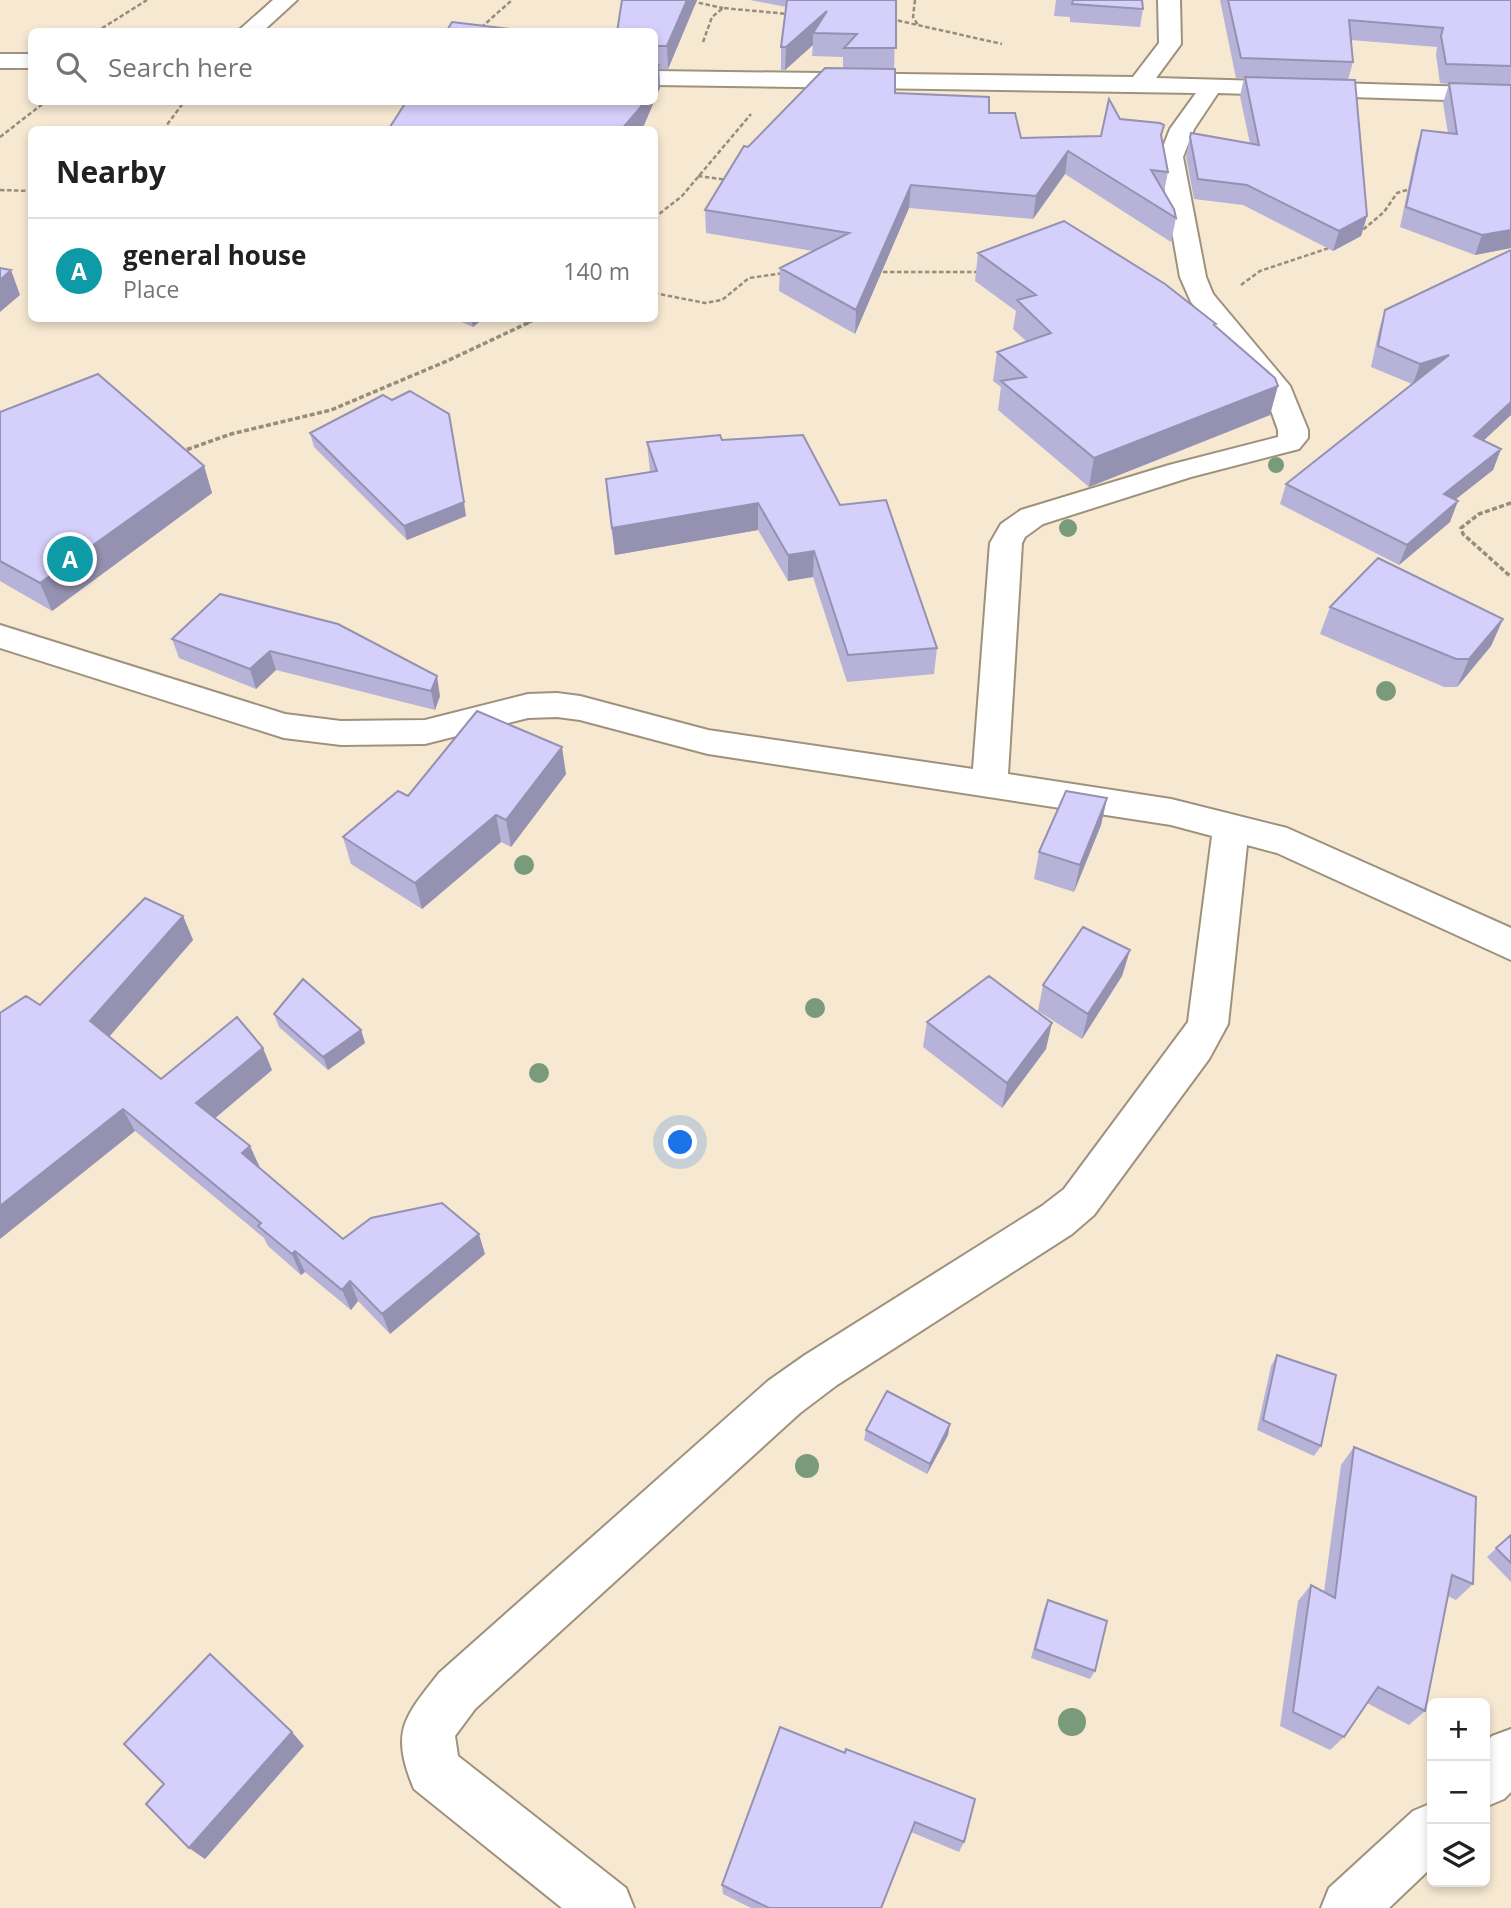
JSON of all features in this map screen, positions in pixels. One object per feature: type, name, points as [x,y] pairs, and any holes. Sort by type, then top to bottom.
[{"type":"street","points":[[253,28],[286,0]]},
{"type":"street","points":[[1139,84],[1170,44],[1168,0]]},
{"type":"street","points":[[0,61],[28,61]]},
{"type":"street","points":[[658,78],[1139,84],[1511,95]]},
{"type":"street","points":[[990,785],[1006,543],[1012,531],[1032,517],[1180,471],[1289,443],[1293,438],[1276,386],[1200,296],[1193,277],[1171,157],[1182,129],[1212,86]]},
{"type":"street","points":[[0,636],[284,726],[317,732],[425,732],[528,706],[557,705],[580,708],[708,742],[1171,812],[1287,842],[1511,945]]},
{"type":"street","points":[[606,1908],[433,1770],[428,1729],[457,1691],[750,1430],[783,1397],[1057,1220],[1079,1202],[1195,1047],[1208,1024],[1231,827]]},
{"type":"street","points":[[1490,1775],[1511,1755]]},
{"type":"street","points":[[1349,1908],[1427,1834]]},
{"type":"path","points":[[102,28],[146,0]]},
{"type":"path","points":[[480,28],[512,0]]},
{"type":"path","points":[[685,0],[723,8],[793,14]]},
{"type":"path","points":[[915,0],[913,17],[918,25]]},
{"type":"path","points":[[689,79],[712,17],[723,8]]},
{"type":"path","points":[[886,17],[1011,47]]},
{"type":"path","points":[[658,215],[684,195],[740,124],[793,78]]},
{"type":"path","points":[[0,136],[41,105]]},
{"type":"path","points":[[166,126],[182,105]]},
{"type":"path","points":[[698,176],[739,182]]},
{"type":"path","points":[[1354,237],[1384,212],[1397,193],[1416,188]]},
{"type":"path","points":[[0,190],[28,191]]},
{"type":"path","points":[[1218,317],[1248,278],[1273,267],[1316,256],[1340,243]]},
{"type":"path","points":[[658,294],[705,303],[722,300],[749,278],[795,272]]},
{"type":"path","points":[[864,272],[985,272]]},
{"type":"path","points":[[171,456],[231,434],[331,411],[530,322]]},
{"type":"path","points":[[1511,503],[1479,514],[1461,528],[1463,534],[1511,577]]},
{"type":"building","points":[[622,0],[687,0],[667,46],[658,46],[658,28],[618,28]]},
{"type":"building","points":[[787,0],[896,0],[896,48],[844,48],[857,34],[813,33],[827,11],[786,47],[781,47]]},
{"type":"building","points":[[1073,0],[1142,0],[1143,9],[1072,4]]},
{"type":"building","points":[[1228,0],[1511,0],[1511,66],[1446,64],[1441,36],[1443,28],[1349,20],[1353,62],[1241,58]]},
{"type":"building","points":[[452,22],[501,28],[448,28]]},
{"type":"building","points":[[825,68],[895,69],[895,93],[989,97],[989,113],[1015,113],[1021,138],[1101,136],[1109,99],[1120,119],[1164,125],[1161,135],[1168,172],[1151,170],[1174,209],[1176,218],[1068,151],[1036,196],[911,185],[856,310],[780,268],[849,233],[705,210],[744,146],[748,147]]},
{"type":"building","points":[[1245,77],[1355,80],[1367,216],[1339,231],[1247,185],[1198,179],[1191,133],[1259,145]]},
{"type":"building","points":[[1449,83],[1511,85],[1511,230],[1482,235],[1406,207],[1422,130],[1457,134]]},
{"type":"building","points":[[404,105],[642,105],[624,126],[391,126]]},
{"type":"building","points":[[1064,221],[1165,284],[1216,324],[1214,325],[1275,378],[1278,386],[1094,458],[1001,381],[1026,377],[997,352],[1051,333],[1017,300],[1036,295],[978,253]]},
{"type":"building","points":[[1511,250],[1511,402],[1474,436],[1501,449],[1444,494],[1458,501],[1407,545],[1286,484],[1449,355],[1420,364],[1378,346],[1385,310]]},
{"type":"building","points":[[0,268],[11,270],[0,280]]},
{"type":"building","points":[[98,374],[204,466],[40,583],[0,561],[0,412]]},
{"type":"building","points":[[410,391],[449,414],[464,502],[404,526],[310,433],[383,395],[392,400]]},
{"type":"building","points":[[720,435],[722,440],[803,435],[840,505],[886,500],[937,648],[848,655],[814,551],[788,555],[758,503],[612,528],[606,479],[657,471],[647,442]]},
{"type":"building","points":[[1378,558],[1503,619],[1469,659],[1456,659],[1330,607]]},
{"type":"building","points":[[220,594],[338,624],[437,676],[431,691],[270,651],[250,669],[172,639]]},
{"type":"building","points":[[477,711],[562,747],[506,820],[496,815],[415,883],[343,837],[398,791],[408,796]]},
{"type":"building","points":[[1066,791],[1107,798],[1080,865],[1039,852]]},
{"type":"building","points":[[145,898],[183,916],[90,1021],[161,1079],[237,1017],[263,1048],[196,1103],[250,1146],[242,1153],[343,1239],[371,1218],[442,1203],[479,1234],[382,1314],[350,1281],[342,1290],[295,1251],[292,1254],[258,1226],[261,1223],[123,1109],[0,1206],[0,1013],[26,996],[40,1005]]},
{"type":"building","points":[[1083,927],[1130,950],[1088,1014],[1043,985]]},
{"type":"building","points":[[989,976],[1052,1023],[1007,1083],[927,1022]]},
{"type":"building","points":[[303,979],[361,1030],[323,1057],[274,1014]]},
{"type":"building","points":[[1277,1355],[1336,1375],[1321,1446],[1263,1420]]},
{"type":"building","points":[[887,1391],[950,1424],[930,1464],[866,1430]]},
{"type":"building","points":[[1354,1447],[1476,1497],[1473,1584],[1452,1575],[1425,1711],[1378,1687],[1344,1737],[1293,1712],[1311,1585],[1335,1598]]},
{"type":"building","points":[[1511,1535],[1511,1563],[1496,1548]]},
{"type":"building","points":[[1048,1600],[1107,1621],[1095,1671],[1035,1649]]},
{"type":"building","points":[[210,1654],[292,1732],[189,1848],[146,1804],[164,1784],[124,1744]]},
{"type":"building","points":[[780,1727],[845,1753],[846,1749],[975,1799],[964,1842],[915,1822],[881,1908],[769,1908],[722,1885]]},
{"type":"place","name":"general house","points":[[70,559]]}]
